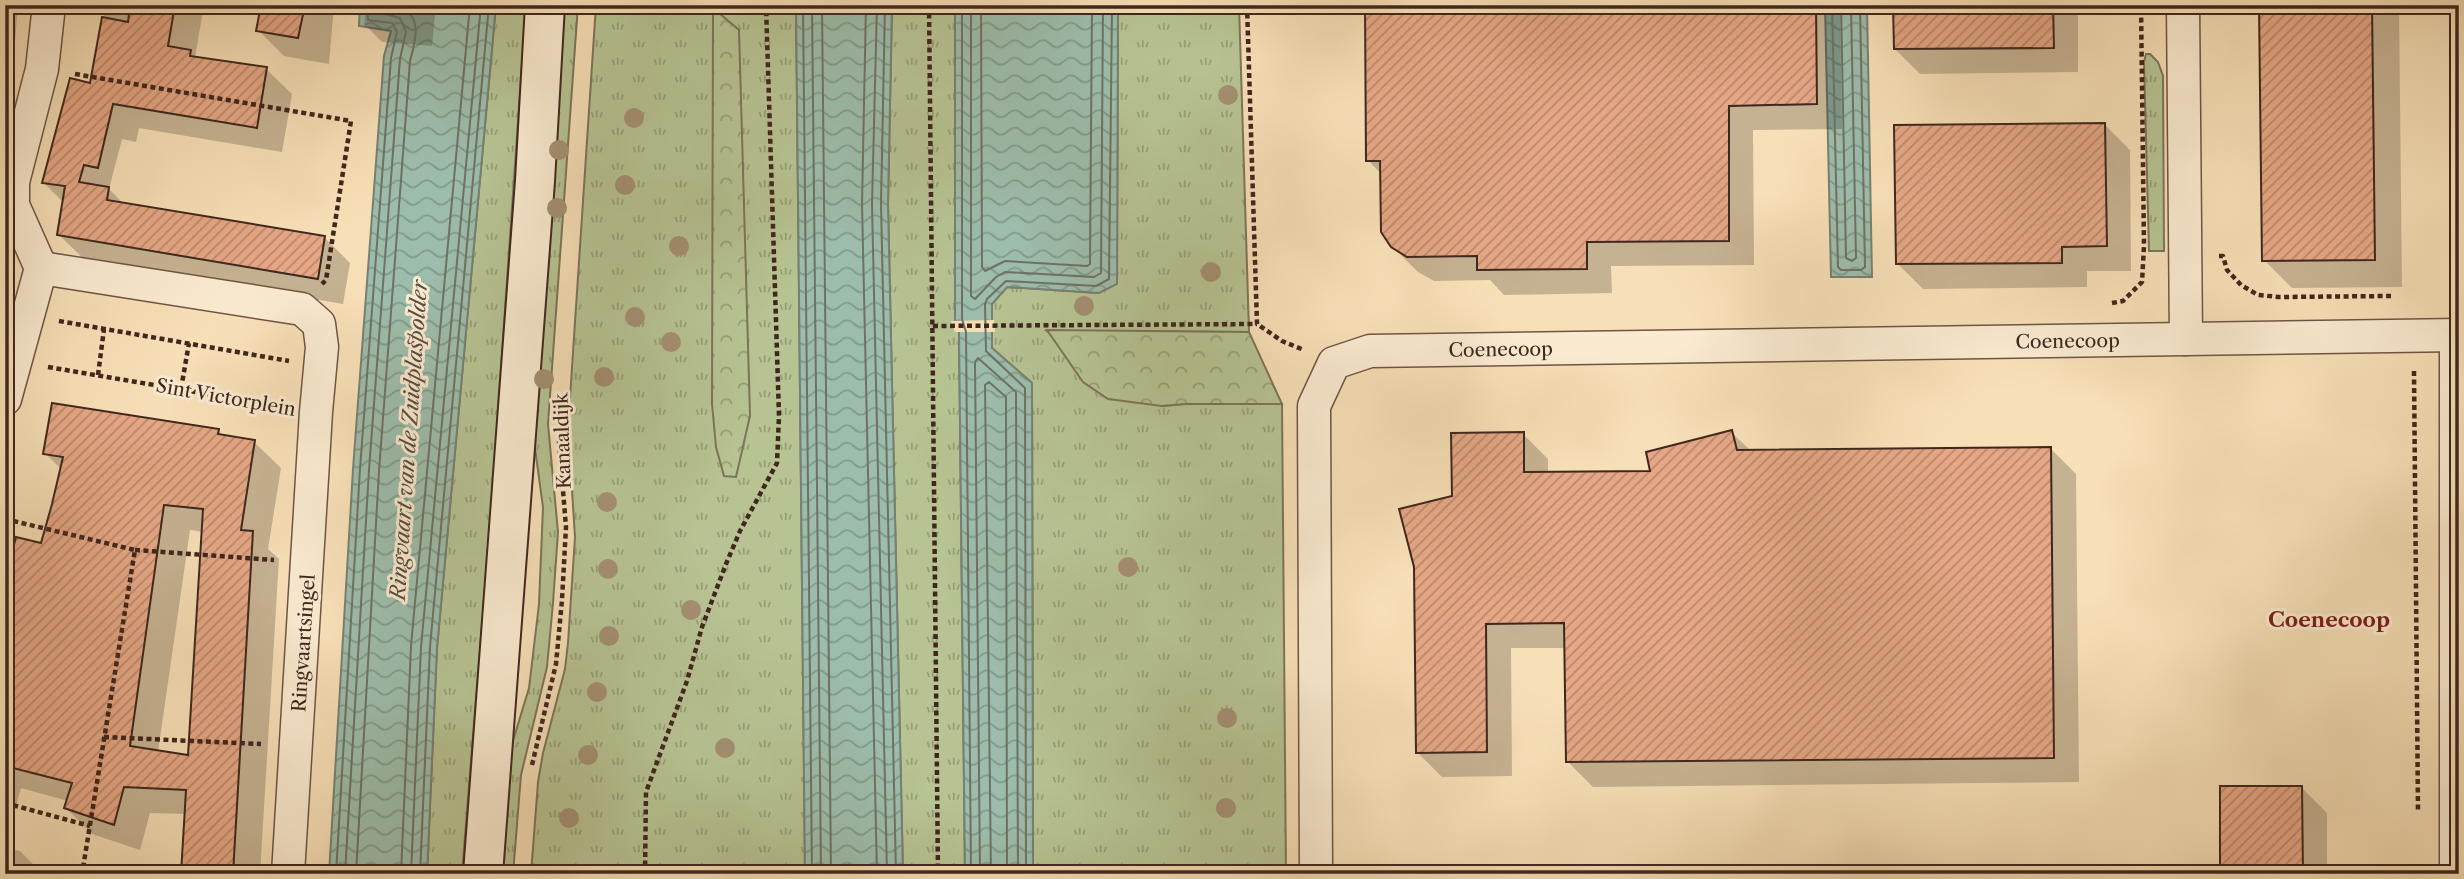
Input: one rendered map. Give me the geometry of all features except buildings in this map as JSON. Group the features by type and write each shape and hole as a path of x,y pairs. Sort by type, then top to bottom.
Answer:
{"main road":[{"path":"483,874 535,181 545,5"}],"street":[{"path":"5,399 41,268 13,205 13,182 42,69 49,5"},
{"path":"2183,5 2186,339"},
{"path":"41,268 302,309"},
{"name":"Sint Victorplein","path":"302,309 318,324 322,347 316,412"},
{"name":"Coenecoop","path":"1334,363 1370,351 2457,335 2456,874"},
{"path":"1316,874 1314,406 1334,363"},
{"name":"Ringvaartsingel","path":"288,874 316,412"}],"path":[{"path":"646,874 646,792 726,564 740,530 777,463 779,416 766,5"},
{"path":"929,5 938,874"},
{"path":"1247,5 1257,324"},
{"path":"2108,304 2123,301 2142,282 2144,246 2141,5"},
{"path":"42,69 352,121 326,280 302,309"},
{"path":"2215,257 2223,256 2227,271 2241,285 2258,295 2391,296"},
{"path":"28,316 291,361 321,362"},
{"path":"933,326 1257,324 1282,341 1334,363"},
{"path":"98,375 104,329"},
{"path":"2413,335 2418,818"},
{"path":"181,389 189,343"},
{"name":"Sint Victorplein","path":"15,362 316,412"},
{"name":"Kanaaldijk","path":"531,767 556,664 562,600 566,527 559,443 559,401"},
{"path":"5,519 135,550 309,562"},
{"path":"82,874 135,550"},
{"path":"104,737 297,746"},
{"path":"5,803 90,826"}],"green space":[{"path":"496,5 526,5 492,499 462,874 427,874 437,648"},
{"path":"563,5 578,5 548,424 558,532 553,603 547,667 521,775 513,874 500,874 509,754 529,688 539,604 543,507 533,434"},
{"path":"596,5 796,5 805,874 531,874 538,782 565,669 568,643 575,537 568,428"},
{"path":"892,5 955,5 955,321 959,332 965,874 903,874 888,204"},
{"path":"1118,5 1239,5 1249,332 1047,331 1162,406 1282,404 1286,874 1033,874 1032,383 992,348 992,304 1007,287 1098,293 1117,283"},
{"path":"713,8 739,30 750,416 736,477 724,476 716,447 712,404"},
{"path":"2146,54 2150,54 2158,62 2163,76 2164,251 2149,251 2144,62"},
{"path":"1047,330 1249,332 1282,404 1162,406 1108,399 1083,382"}],"water":[{"name":"Ringvaart van de Zuidplaspolder","path":"360,5 496,5 437,648 427,874 329,874 353,469 384,56 391,31 359,26"},
{"path":"796,5 892,5 888,204 903,874 805,874"},
{"path":"955,5 1118,5 1117,284 1099,293 1007,287 992,304 992,348 1032,383 1033,874 965,874 959,332 955,321"},
{"path":"1825,5 1867,5 1872,277 1831,277"}],"pier":[{"path":"994,320 995,332 955,332 951,321"}],"district":[{"name":"Coenecoop","path":"2329,620"}]}
